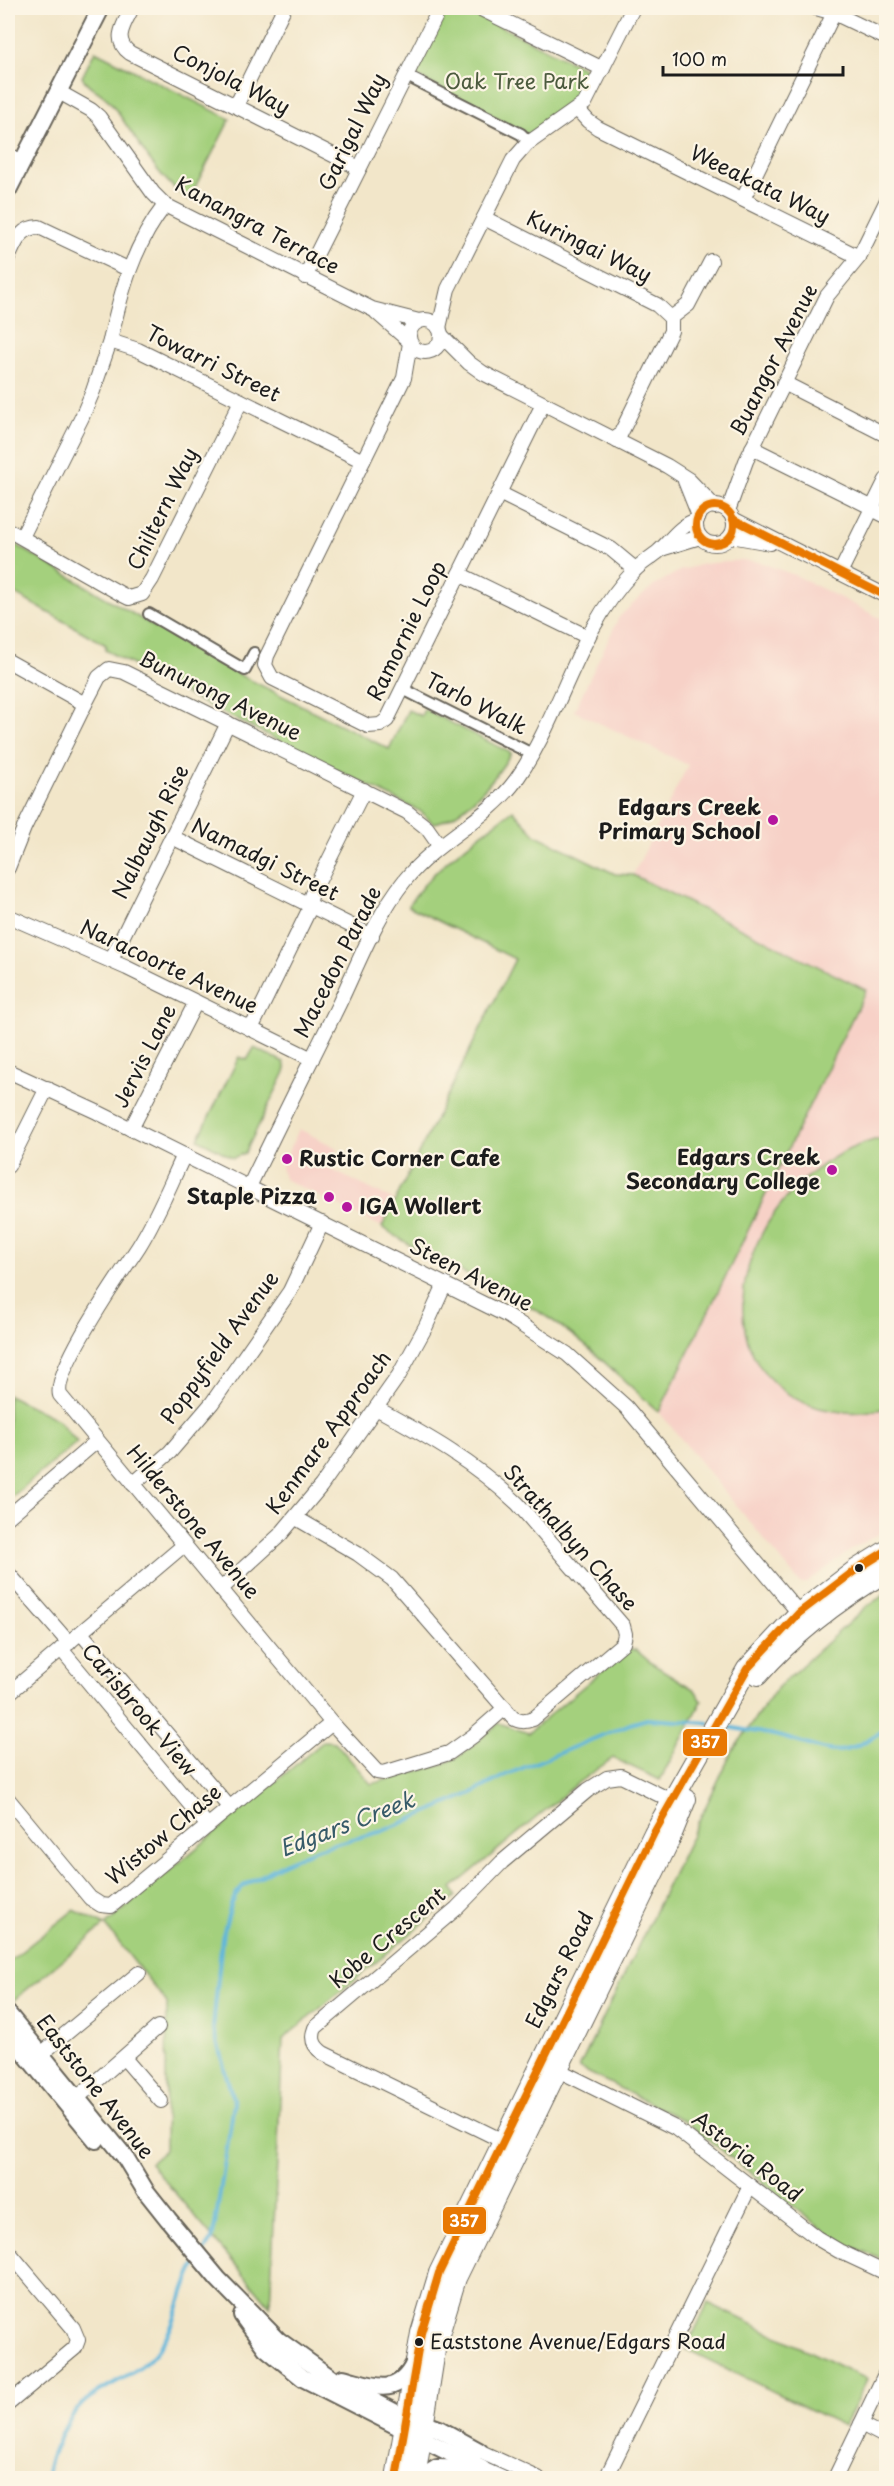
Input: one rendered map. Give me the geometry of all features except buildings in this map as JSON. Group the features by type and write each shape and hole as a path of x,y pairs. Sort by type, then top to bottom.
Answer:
{"main road":[{"name":"Edgars Road","path":"396,2478 456,2278 645,1851 672,1801 703,1754 737,1695 769,1662 804,1620 856,1569 886,1551"},
{"name":"Edgars Road","path":"804,1620 886,1572"},
{"name":"Edgars Road","path":"415,2478 413,2427 415,2362 427,2309 439,2273 503,2141 549,2066 703,1754"}],"street":[{"path":"8,190 101,8"},
{"name":"Conjola Way","path":"132,8 120,34 120,42 124,49 359,168"},
{"path":"236,106 284,8"},
{"name":"Garigal Way","path":"306,276 440,8"},
{"path":"479,8 603,69"},
{"path":"633,8 590,97 578,110 519,150 448,289 410,329 410,342 416,350 469,363 543,404 678,473 725,512 789,548 886,596"},
{"path":"816,8 834,13 886,38"},
{"path":"743,199 834,13"},
{"path":"405,75 521,134 529,142"},
{"name":"Kanangra Terrace","path":"59,92 99,117 153,193 165,205 372,309 420,321"},
{"name":"Weeakata Way","path":"578,110 598,128 859,257"},
{"path":"8,155 23,162"},
{"name":"Buangor Avenue","path":"725,512 752,448 827,296 859,257 886,202"},
{"name":"Towarri Street","path":"165,205 148,228 128,269 110,341 138,350 363,461"},
{"name":"Kuringai Way","path":"484,218 657,304 671,318"},
{"path":"8,258 24,231 31,227 39,227 128,269"},
{"path":"617,441 671,332 671,318 688,305 711,261"},
{"path":"429,352 437,347 448,289"},
{"name":"Kanangra Terrace","path":"372,309 410,342"},
{"path":"420,321 431,321 469,363"},
{"path":"22,537 86,408 110,341"},
{"name":"Ramornie Loop","path":"410,342 404,378 264,665 267,674 280,683 368,726 380,725 387,720 543,404"},
{"name":"Ramornie Loop","path":"404,378 429,352"},
{"path":"783,383 886,435"},
{"name":"Chiltern Way","path":"8,530 129,598 142,594 152,579 241,401"},
{"path":"752,448 886,516"},
{"path":"678,473 690,491 698,518 697,529 700,537 712,544 719,544 731,536 752,538 789,548"},
{"path":"840,573 886,480"},
{"path":"499,493 611,549 635,569"},
{"path":"698,518 706,509 725,512 734,525 731,536"},
{"name":"Macedon Parade","path":"249,1187 372,936 404,881 439,845 503,795 532,754 588,637 610,599 635,569 660,550 688,523 698,518"},
{"name":"Macedon Parade","path":"660,550 700,537"},
{"path":"459,574 588,637"},
{"path":"149,614 245,670 254,653"},
{"path":"8,661 85,704"},
{"name":"Bunurong Avenue","path":"8,868 24,828 85,704 102,673 109,669 117,669 364,790 420,821 439,845"},
{"name":"Tarlo Walk","path":"403,688 532,754"},
{"name":"Nalbaugh Rise","path":"111,960 228,723"},
{"path":"251,1029 308,912 311,896 364,790"},
{"name":"Namadgi Street","path":"172,837 372,936"},
{"name":"Naracoorte Avenue","path":"8,916 111,960 312,1059"},
{"name":"Jervis Lane","path":"131,1129 196,1002"},
{"name":"Steen Avenue","path":"8,1071 322,1223 536,1332 599,1381 650,1435 804,1620"},
{"path":"8,1166 47,1088"},
{"name":"Hilderstone Avenue","path":"184,1155 139,1245 88,1325 60,1380 60,1395 332,1723 377,1772 384,1773 449,1753 505,1708"},
{"name":"Poppyfield Avenue","path":"133,1484 170,1452 212,1403 290,1291 322,1223"},
{"name":"Kenmare Approach","path":"221,1589 242,1572 296,1518 412,1354 445,1284"},
{"name":"Strathalbyn Chase","path":"296,1518 358,1554 392,1579 518,1720 533,1719 620,1646 626,1638 625,1630 547,1537 500,1487 452,1450 376,1408"},
{"path":"8,1517 98,1441"},
{"path":"8,1694 184,1545"},
{"name":"Carisbrook View","path":"8,1573 208,1826"},
{"name":"Carisbrook View","path":"81,1633 230,1808"},
{"name":"Wistow Chase","path":"8,1799 90,1898 108,1906 115,1904 332,1723"},
{"name":"Kobe Crescent","path":"503,2141 323,2053 315,2045 313,2034 315,2028 457,1908 502,1862 588,1790 607,1778 621,1776 672,1801"},
{"path":"36,2058 139,1973"},
{"name":"Eaststone Avenue","path":"8,2014 36,2058 119,2167 145,2190"},
{"path":"77,2098 158,2027"},
{"name":"Eaststone Avenue","path":"8,2033 77,2098 125,2157 145,2190 178,2231 218,2279 278,2340 309,2365 482,2469"},
{"path":"124,2058 160,2101"},
{"name":"Astoria Road","path":"549,2066 675,2128 817,2238 886,2273"},
{"path":"606,2478 750,2186"},
{"path":"8,2251 74,2328 78,2340 75,2348 8,2404"},
{"name":"Eaststone Avenue","path":"218,2279 258,2338 291,2370 321,2389 479,2451"},
{"path":"309,2365 341,2378 367,2384 391,2386 398,2385 405,2380 415,2362"},
{"path":"835,2478 886,2372"},
{"path":"861,2424 886,2437"},
{"path":"479,2451 538,2478"},
{"path":"421,2478 437,2468 482,2469 502,2478"}],"shaded area":[{"path":"741,560 759,562 797,576 886,621 886,1530 852,1549 807,1583 800,1583 659,1412 866,990 633,875 688,765 574,711 619,617 636,601 652,587 679,571 703,564"},
{"path":"299,1129 337,1148 328,1168 395,1201 382,1227 284,1179 281,1167"}],"green space":[{"name":"Oak Tree Park","path":"463,8 584,68 590,79 581,95 528,135 413,74 444,10"},
{"path":"95,51 230,119 189,199 165,179 110,102 82,77"},
{"path":"8,540 216,663 389,749 408,710 421,716 424,709 511,753 488,785 467,806 444,820 433,823 420,811 199,701 105,650 106,645 8,590"},
{"path":"513,810 536,835 615,874 633,875 866,990 659,1412 589,1349 544,1315 421,1251 382,1227 515,959 408,906 418,891 443,865"},
{"path":"254,1048 284,1062 286,1070 245,1153 233,1158 198,1139 239,1057 247,1060"},
{"path":"874,1140 886,1140 886,1408 859,1412 832,1411 808,1404 786,1392 767,1376 753,1355 745,1330 743,1301 747,1274 755,1248 768,1223 784,1200 803,1180 825,1163 849,1149"},
{"path":"8,1395 57,1419 77,1442 8,1500"},
{"path":"886,1594 886,2261 838,2241 683,2120 579,2068 732,1752 776,1689 868,1605"},
{"path":"628,1649 636,1650 651,1663 695,1690 702,1701 660,1780 613,1758 579,1782 452,1888 456,1896 283,2039 270,2306 150,2163 165,2150 167,2003 105,1925 324,1741 335,1742 371,1784 444,1764 461,1755 499,1723 528,1733"},
{"path":"74,1910 105,1925 8,2005 8,1962"},
{"path":"708,2303 867,2379 844,2426 686,2349"}],"waterway":[{"name":"Edgars Creek","path":"203,2253 212,2239 215,2225 234,2103 213,2028 222,1938 231,1905 243,1886 288,1861 319,1848 383,1831 470,1794 508,1774 630,1724 647,1719 709,1723"},
{"name":"Edgars Creek","path":"722,1726 775,1735 835,1751 856,1746 886,1728"},
{"name":"Edgars Creek","path":"46,2478 51,2458 61,2435 81,2405 138,2369 156,2353 174,2322 188,2281 198,2262"}],"transit line":[{"name":"357","path":"715,506 728,512 734,525 728,538 715,544 702,538 696,525 702,512 715,506"},
{"name":"357","path":"733,519 886,596"},
{"name":"357","path":"396,2478 421,2333 439,2273 654,1833 747,1669 799,1613 857,1569 886,1551"}],"place":[{"name":"Edgars Creek Primary School","path":"773,820"},
{"name":"Rustic Corner Cafe","path":"287,1159"},
{"name":"Edgars Creek Secondary College","path":"832,1170"},
{"name":"Staple Pizza","path":"329,1197"},
{"name":"IGA Wollert","path":"347,1207"},
{"name":"Eaststone Avenue/Edgars Road","path":"419,2342"}]}
